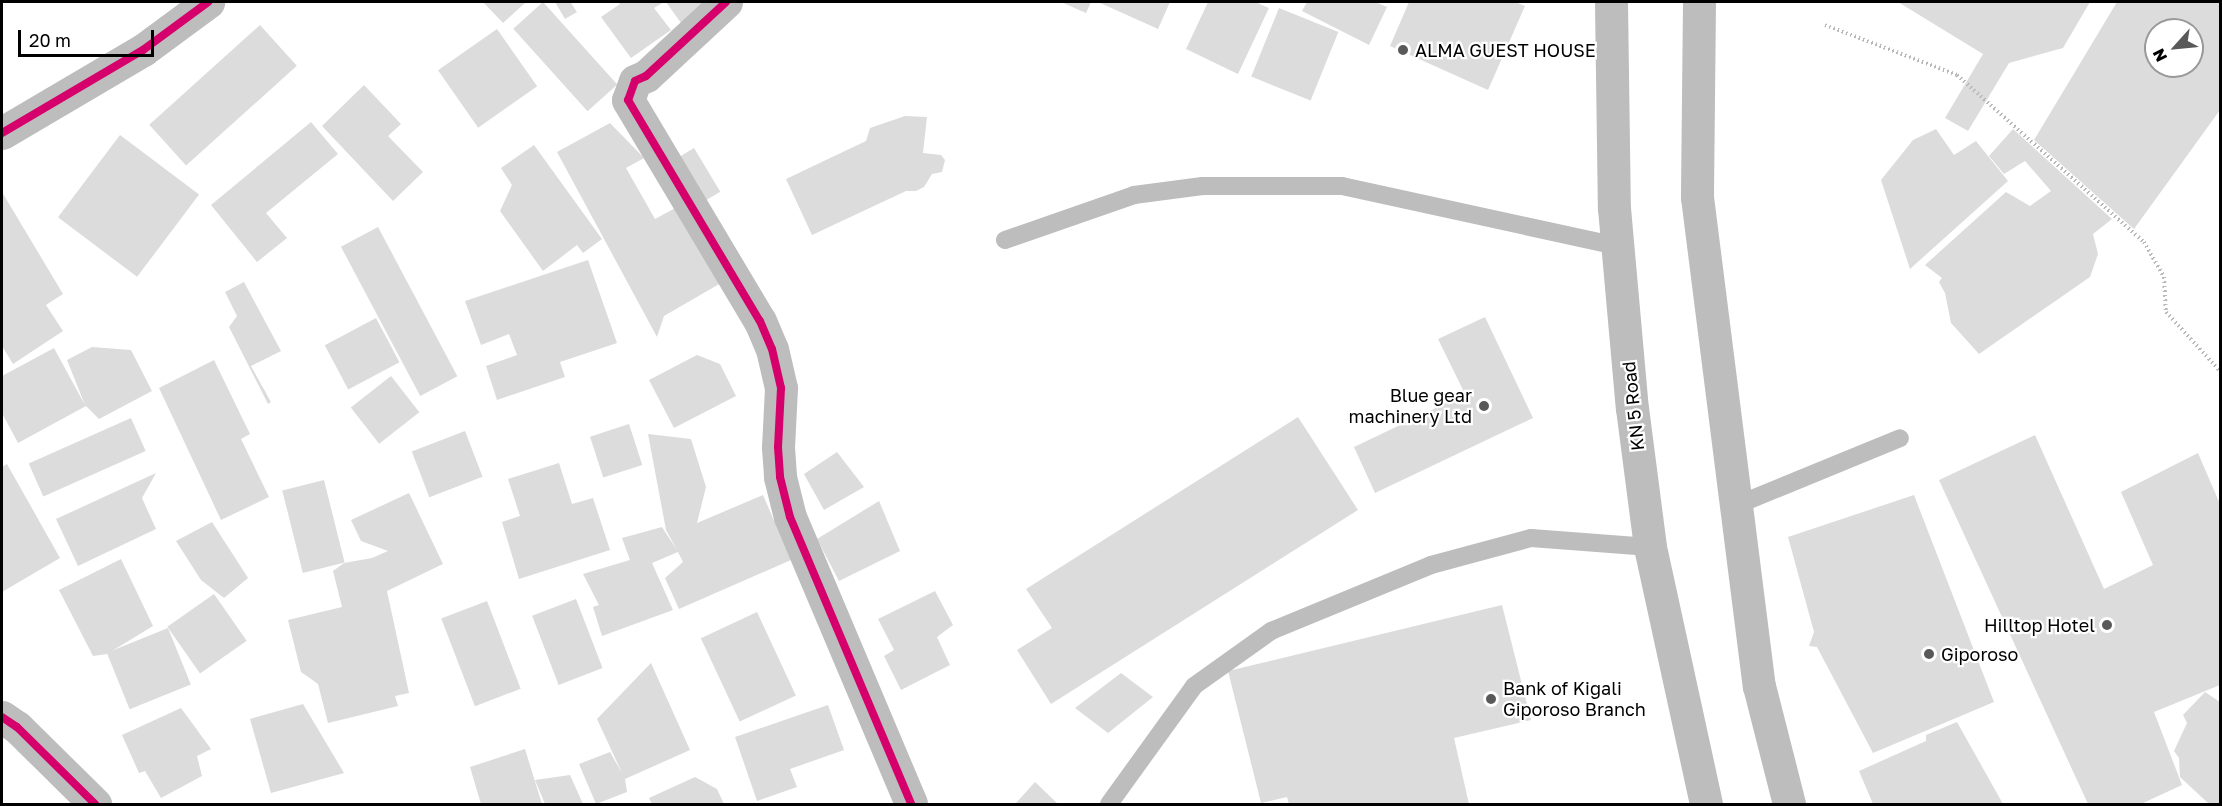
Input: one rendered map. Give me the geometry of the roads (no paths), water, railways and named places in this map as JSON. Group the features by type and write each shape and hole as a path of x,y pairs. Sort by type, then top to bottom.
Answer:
{"main road":[{"path":"2,133 143,50 208,2"},
{"path":"726,2 646,76 635,81 628,100 760,321 772,349 781,388 778,447 780,477 790,517 911,804"},
{"name":"KN 5 Road","path":"1611,2 1614,208 1632,408 1650,547 1706,804"},
{"path":"1699,2 1697,196 1760,686 1789,804"},
{"path":"2,717 17,727 95,804"}],"lane":[{"path":"1005,240 1134,195 1203,186 1342,186 1617,246"},
{"path":"1737,505 1900,438"},
{"path":"1109,804 1194,686 1271,631 1431,564 1531,538 1650,547"}],"place":[{"name":"ALMA GUEST HOUSE","path":"1403,50"},
{"name":"Blue gear machinery Ltd","path":"1484,406"},
{"name":"Hilltop Hotel","path":"2107,625"},
{"name":"Giporoso","path":"1929,654"},
{"name":"Bank of Kigali Giporoso Branch","path":"1491,699"}]}
